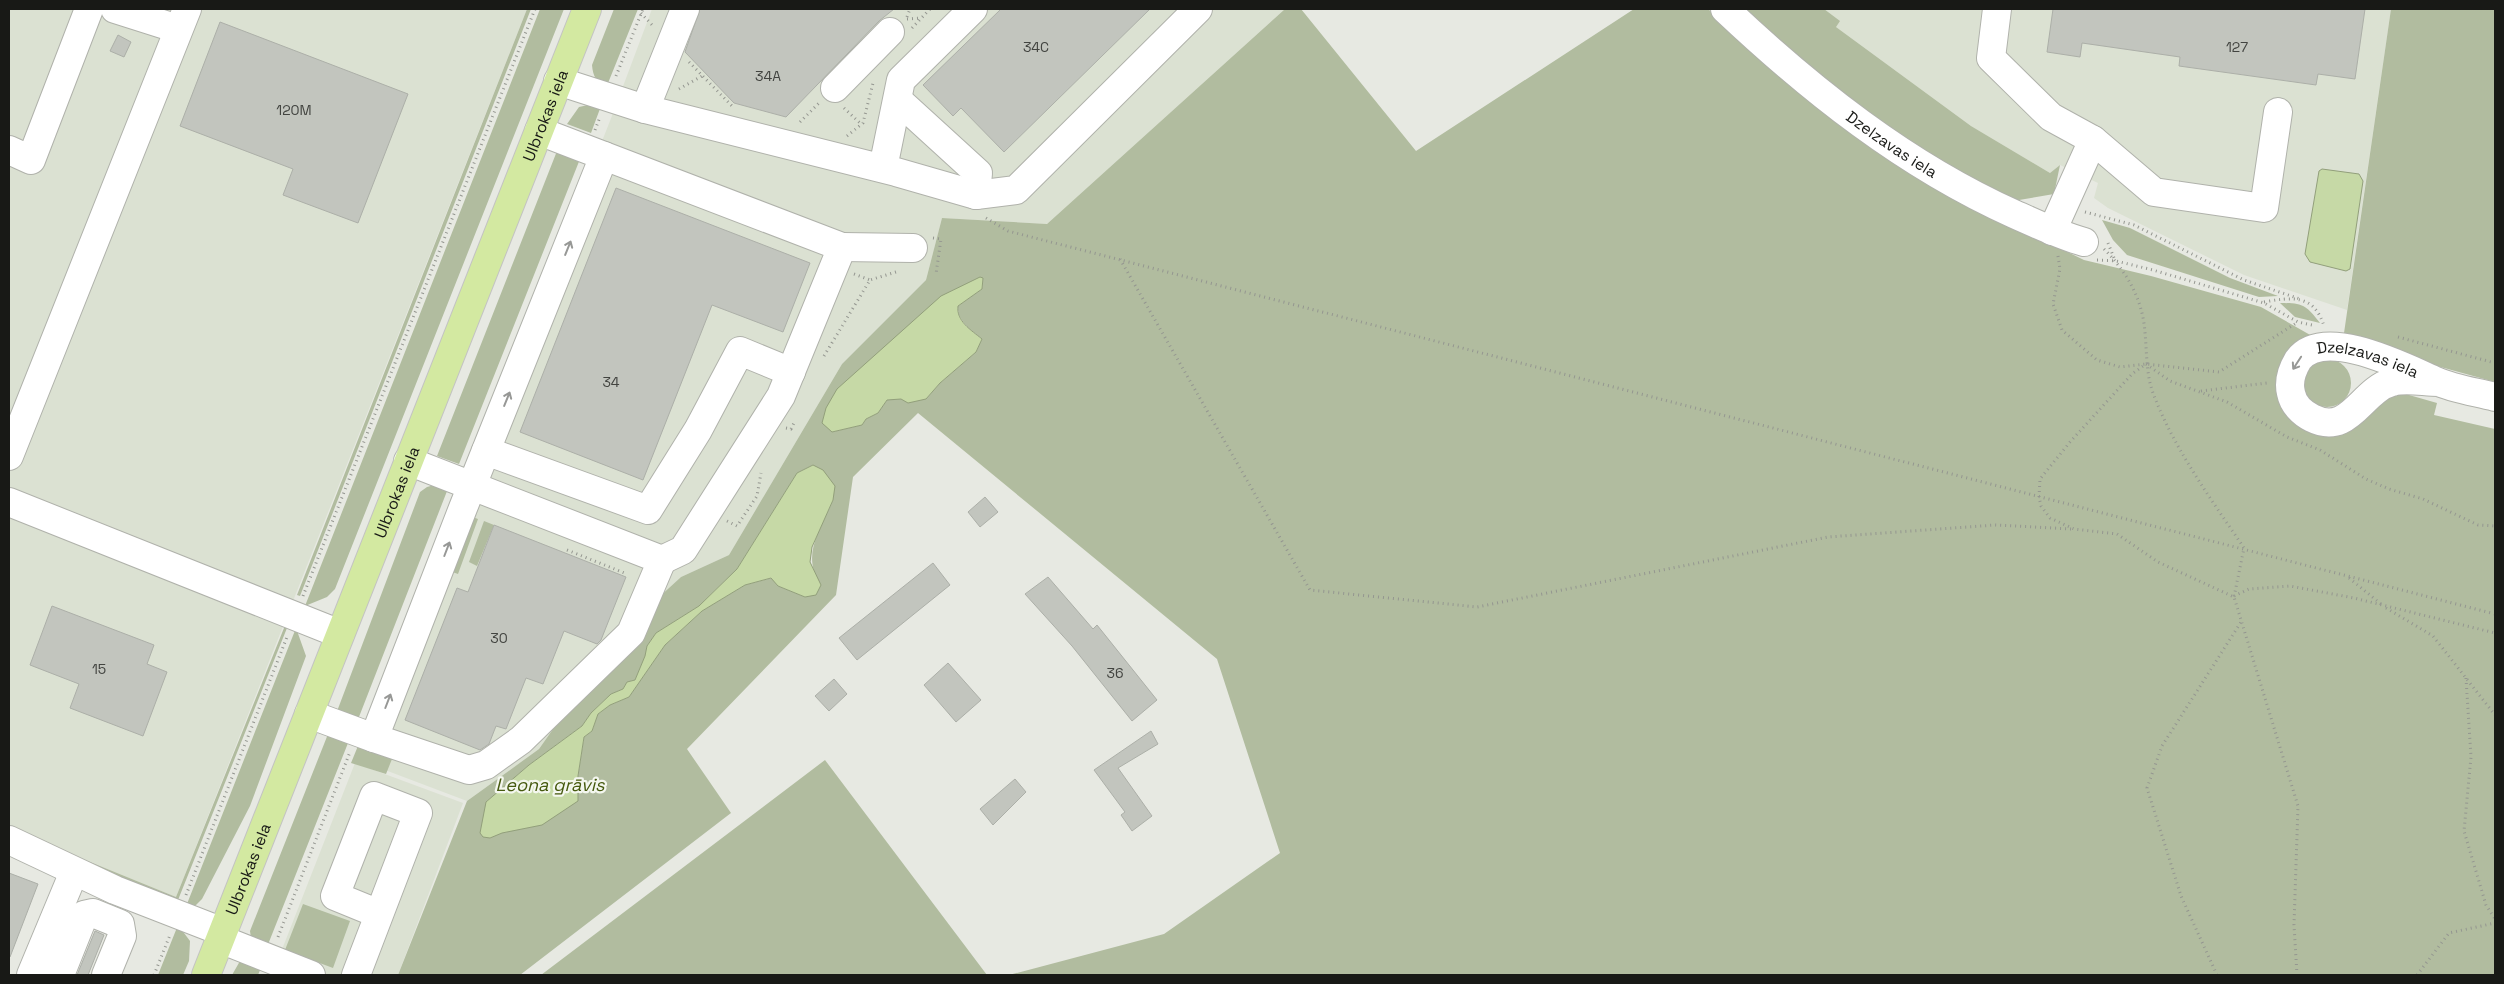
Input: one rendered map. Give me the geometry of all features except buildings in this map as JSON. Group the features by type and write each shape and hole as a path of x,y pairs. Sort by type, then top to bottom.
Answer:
{"main road":[{"name":"Ulbrokas iela","path":"206,975 587,9"}],"street":[{"path":"9,150 32,160 89,9"},
{"path":"9,456 182,19 115,9"},
{"path":"645,109 685,9"},
{"path":"558,81 645,109 841,145 883,168 976,195 1016,190 1198,9"},
{"name":"Dzelzavas iela","path":"1725,9 1800,76 1875,134 1981,199 2057,221 2084,242"},
{"path":"1997,9 1991,58 2051,116 2093,140 2154,192 2264,208 2278,112"},
{"path":"883,168 899,90 957,14"},
{"path":"835,88 890,32"},
{"path":"869,54 899,90 978,173 976,195"},
{"path":"539,131 842,247 922,243"},
{"path":"2057,221 2093,140"},
{"path":"374,738 604,156"},
{"path":"309,714 469,770 486,765 521,740 631,633 662,560 683,550 781,396 842,247"},
{"name":"Dzelzavas iela","path":"2438,382 2393,381 2378,388 2355,412 2343,420 2330,422 2317,421 2305,415 2294,399 2290,380 2293,367 2301,357 2312,349 2325,346 2340,346 2406,366 2438,382 2495,397"},
{"path":"635,550 648,510 698,430 740,351 791,372"},
{"path":"486,451 648,510"},
{"path":"408,461 662,560"},
{"path":"9,502 340,634"},
{"path":"9,840 114,890 178,915 312,975"},
{"path":"31,975 74,872"},
{"path":"103,917 114,890"},
{"path":"60,975 84,916 93,913 120,924 122,936 106,975"},
{"path":"356,975 379,914"}],"path":[{"path":"154,975 535,9"},
{"path":"641,13 733,107 723,107"},
{"path":"672,93 702,76"},
{"path":"791,120 809,124"},
{"path":"976,195 977,213 1008,231 1120,258 2495,614"},
{"path":"2297,975 2294,925 2298,806 2234,597 2244,548 2175,441 2153,392 2146,364 2143,311 2127,276 2116,260 2264,302 2298,322 2325,328 2320,314 2312,305 2244,280 2134,225 2080,211 2057,221 2060,269 2053,304 2062,330 2097,360 2120,367 2146,364 2219,372 2298,322"},
{"path":"922,243 941,238 936,274"},
{"path":"1120,258 1310,590 1477,607 1828,537 1995,525 2074,529 2117,534 2158,562 2234,597"},
{"path":"2264,302 2300,299"},
{"path":"2396,337 2495,363"},
{"path":"2146,364 2170,381 2227,402 2288,438 2320,450 2366,479 2389,489 2423,499 2478,524 2495,526"},
{"path":"2074,529 2050,518 2041,506 2039,497 2040,479 2070,442 2132,374 2146,364"},
{"path":"2201,392 2290,380"},
{"path":"2347,576 2382,605 2433,636 2495,715"},
{"path":"2234,597 2249,589 2290,586 2382,605 2495,633"},
{"path":"2217,975 2181,896 2147,788 2162,746 2242,622"},
{"path":"2417,975 2449,933 2495,921 2486,904 2464,831 2471,758 2466,678"}],"shaded area":[{"path":"9,9 527,9 176,897 9,829"},
{"path":"527,9 531,9 300,596 297,595"},
{"path":"540,9 564,9 335,589 327,597 305,606"},
{"path":"614,9 638,9 606,88 596,78 592,65"},
{"path":"652,9 1285,9 1047,224 942,218 926,280 842,364 729,555 681,577 622,631 539,749 467,801 356,759 610,121"},
{"path":"1285,9 1301,9 1416,151 1634,9 1708,9 1802,93 2010,224 2084,260 2151,276 2261,307 2312,336 2293,415 2372,403 2396,394 2409,395 2437,403 2434,415 2495,429 2495,975 1009,975 1164,934 1280,853 1217,659 918,413 853,477 836,595 687,749 731,813 520,975 398,975 467,801 539,749 622,631 681,577 729,555 842,364 926,280 942,218 1047,224","holes":["983,278 982,289 958,306 962,321 982,339 976,352 940,383 926,399 894,398 887,400 878,413 866,419 862,425 832,432","813,465 833,500 818,532 812,553 815,574 821,585 812,594 805,597 778,586 772,578 745,585 702,611 665,645 629,697 610,705 598,714 592,731 584,737 578,776 579,790 490,838 486,802 529,765 582,726 591,713 611,694 623,689 627,682 635,680 646,656 647,646 656,633 699,606 737,569 797,473"]},
{"path":"1746,9 1824,9 1840,21 1836,27 1971,126 2050,173 2060,165 2054,194 2013,201 1992,192 1912,144 1817,75"},
{"path":"1824,9 2391,9 2347,310 2244,275 2108,208 2094,198 2098,183 2060,165 2050,173 1971,126 1836,27"},
{"path":"2391,9 2495,9 2495,382 2343,340"},
{"path":"588,105 601,106 591,133 567,124 579,107"},
{"path":"557,151 580,159 459,464 437,456"},
{"path":"2102,220 2130,228 2230,278 2278,296 2259,297 2127,255 2113,240"},
{"path":"2280,303 2303,306 2320,323 2295,317"},
{"path":"2327,359 2336,361 2344,366 2349,374 2351,383 2349,392 2344,400 2336,405 2327,407 2318,405 2310,400 2305,392 2303,383 2305,374 2310,366 2318,361"},
{"path":"438,484 449,486 357,722 336,714 420,492 427,487"},
{"path":"467,515 478,519 458,574 444,569"},
{"path":"484,521 494,525 477,566 469,562"},
{"path":"284,628 287,628 176,905 41,842 176,897"},
{"path":"296,628 306,656 250,806 202,899 194,907 185,909"},
{"path":"330,729 350,738 267,947 251,938 250,931"},
{"path":"360,741 394,754 386,774 351,763"},
{"path":"825,760 987,975 541,975"},
{"path":"355,763 463,803 398,975 272,975"},
{"path":"303,904 350,921 333,968 285,950"},
{"path":"178,925 190,941 189,961 183,975 158,975"},
{"path":"240,961 262,965 258,975 232,975"}],"water":[{"path":"2322,169 2359,174 2363,181 2350,269 2346,271 2310,262 2305,254 2319,171"},
{"path":"980,277 983,278 982,289 958,306 958,311 965,325 982,339 976,352 940,383 926,399 908,403 901,399 887,400 878,413 866,419 862,425 832,432 822,423 826,408 837,389 941,296"},
{"name":"Leona grāvis","path":"813,465 823,470 835,486 833,500 812,547 810,562 821,585 816,595 805,597 778,586 771,578 745,585 702,611 665,645 629,697 610,705 598,714 592,731 584,737 578,776 578,801 542,825 502,833 490,838 483,837 480,833 486,802 529,765 582,726 591,713 611,694 623,689 627,682 635,680 647,646 656,633 699,606 737,569 797,473"}]}
